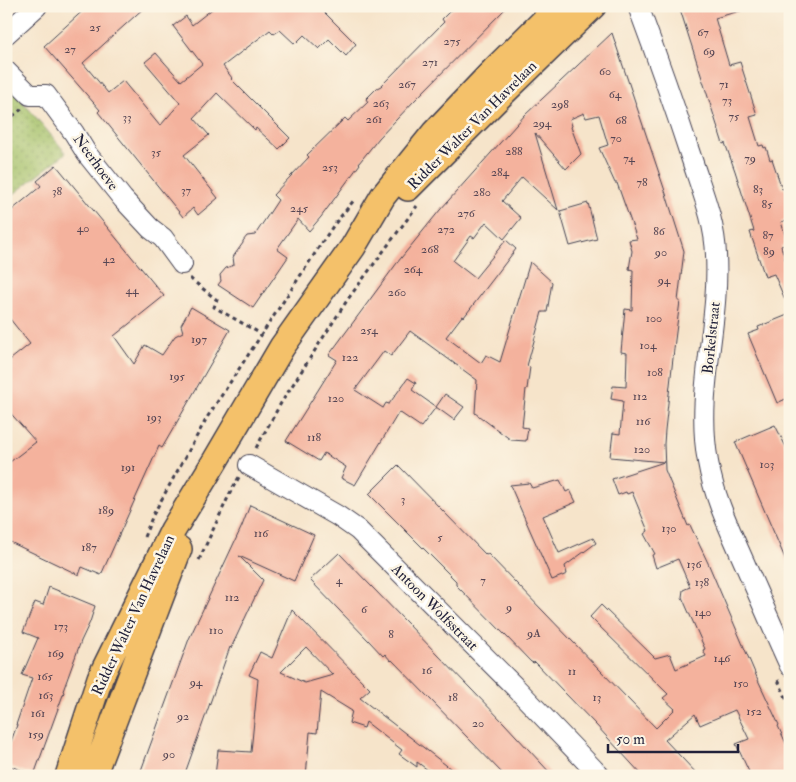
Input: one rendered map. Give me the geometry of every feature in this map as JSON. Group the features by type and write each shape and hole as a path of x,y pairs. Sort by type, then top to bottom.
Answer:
{"main road":[{"name":"Ridder Walter Van Havrelaan","path":"68,776 100,678 172,530 282,347 353,247 383,196 434,133 559,6"},
{"name":"Ridder Walter Van Havrelaan","path":"353,247 425,170 593,6"},
{"name":"Ridder Walter Van Havrelaan","path":"93,776 182,542 215,461"}],"street":[{"path":"6,34 37,6"},
{"name":"Borkelstraat","path":"638,6 676,109 709,210 716,253 716,295 704,402 704,440 710,471 718,502 790,666"},
{"name":"Neerhoeve","path":"6,71 30,95 46,94 87,154 123,199 150,228 163,238 182,264"},
{"name":"Antoon Wolfsstraat","path":"249,462 358,530 509,681 600,776"}],"path":[{"path":"199,560 232,491 281,403 348,299 420,203"},
{"path":"182,264 192,280 217,300 214,307 282,347"}],"green space":[{"path":"6,82 66,153 6,200"}],"building":[{"path":"88,6 146,6 83,63 108,93 123,81 160,126 180,103 145,62 156,53 181,81 202,64 173,26 186,16 192,25 216,6 318,6 356,44 346,56 329,39 319,49 304,35 295,44 280,30 274,34 270,30 223,66 231,79 290,138 279,149 256,128 255,130 217,93 194,118 209,135 184,155 218,198 198,215 193,208 183,217 98,112 100,110 44,46"},
{"path":"455,6 508,6 379,138 309,231 298,219 277,249 288,257 253,308 218,285 221,281 220,275 226,268 234,265 233,257 243,241 247,236 255,235 278,200 273,195 309,157 307,155 345,118 348,121 368,102 366,99 444,22 442,19"},
{"path":"679,6 743,6 743,10 715,18 729,65 740,62 757,115 750,117 759,146 763,145 764,148 766,147 782,189 785,188 790,202 790,219 781,222 788,244 781,246 790,275 790,311 774,274 765,277 750,232 754,231 735,171 725,143 723,144"},
{"path":"612,33 684,251 665,430 665,470 688,526 690,525 708,563 779,725 790,752 790,776 751,776 736,744 749,739 735,710 700,725 695,714 665,740 699,776 643,776 535,662 531,662 456,585 456,581 369,494 398,465 486,555 488,554 656,728 675,709 663,698 668,694 590,617 601,605 655,658 670,654 676,669 706,656 703,650 705,649 682,597 683,590 690,587 678,559 656,568 652,555 655,554 644,534 648,531 632,492 618,495 612,479 664,462 610,457 613,433 620,434 623,401 611,399 613,386 626,387 627,353 621,352 625,309 632,310 633,270 629,269 632,251 629,240 637,239 617,183 615,183 599,148 608,145 599,115 586,118 584,113 570,119 581,154 566,169 535,133 558,210 522,177 502,201 521,218 504,239 486,222 474,238 471,236 453,261 475,278 506,240 516,249 464,317 462,316 446,337 481,363 486,355 500,362 530,262 552,282 547,312 542,312 527,366 530,367 522,427 528,428 526,441 511,440 475,413 477,380 410,331 391,356 384,351 355,390 383,408 386,403 389,404 408,378 416,383 412,390 436,407 421,427 399,412 355,485 341,478 346,467 324,453 319,461 286,441 337,360 329,355 397,263 440,210 525,115"},
{"path":"56,165 164,296 114,336 134,364 145,345 162,355 175,336 183,332 181,325 191,307 230,330 162,448 159,446 101,575 82,567 79,575 6,540 6,465 36,442 6,408 6,363 30,344 6,314 6,215 41,186 37,181"},
{"path":"588,203 597,239 570,246 560,211"},
{"path":"790,314 790,397 777,403 748,334 759,330 758,327"},
{"path":"445,394 464,407 454,420 436,407"},
{"path":"775,425 790,455 790,570 735,442"},
{"path":"560,480 566,492 570,490 576,502 543,516 559,553 593,538 596,543 565,566 567,574 552,580 510,485 529,483 532,488"},
{"path":"250,505 314,535 294,581 239,556 263,580 230,647 184,776 139,776 189,639"},
{"path":"339,553 553,776 505,776 392,660 385,654 383,656 310,580"},
{"path":"49,587 95,606 34,775 10,766 6,763 6,755 32,678 22,675 38,638 23,632 35,602 43,605"},
{"path":"292,610 370,689 360,698 460,776 436,776 417,762 417,767 399,754 402,750 366,722 364,728 349,723 352,711 321,692 317,733 310,732 306,776 215,776 218,750 251,752 258,679 249,675 260,652 272,658","holes":["306,647 333,675 305,683 281,672"]}]}
